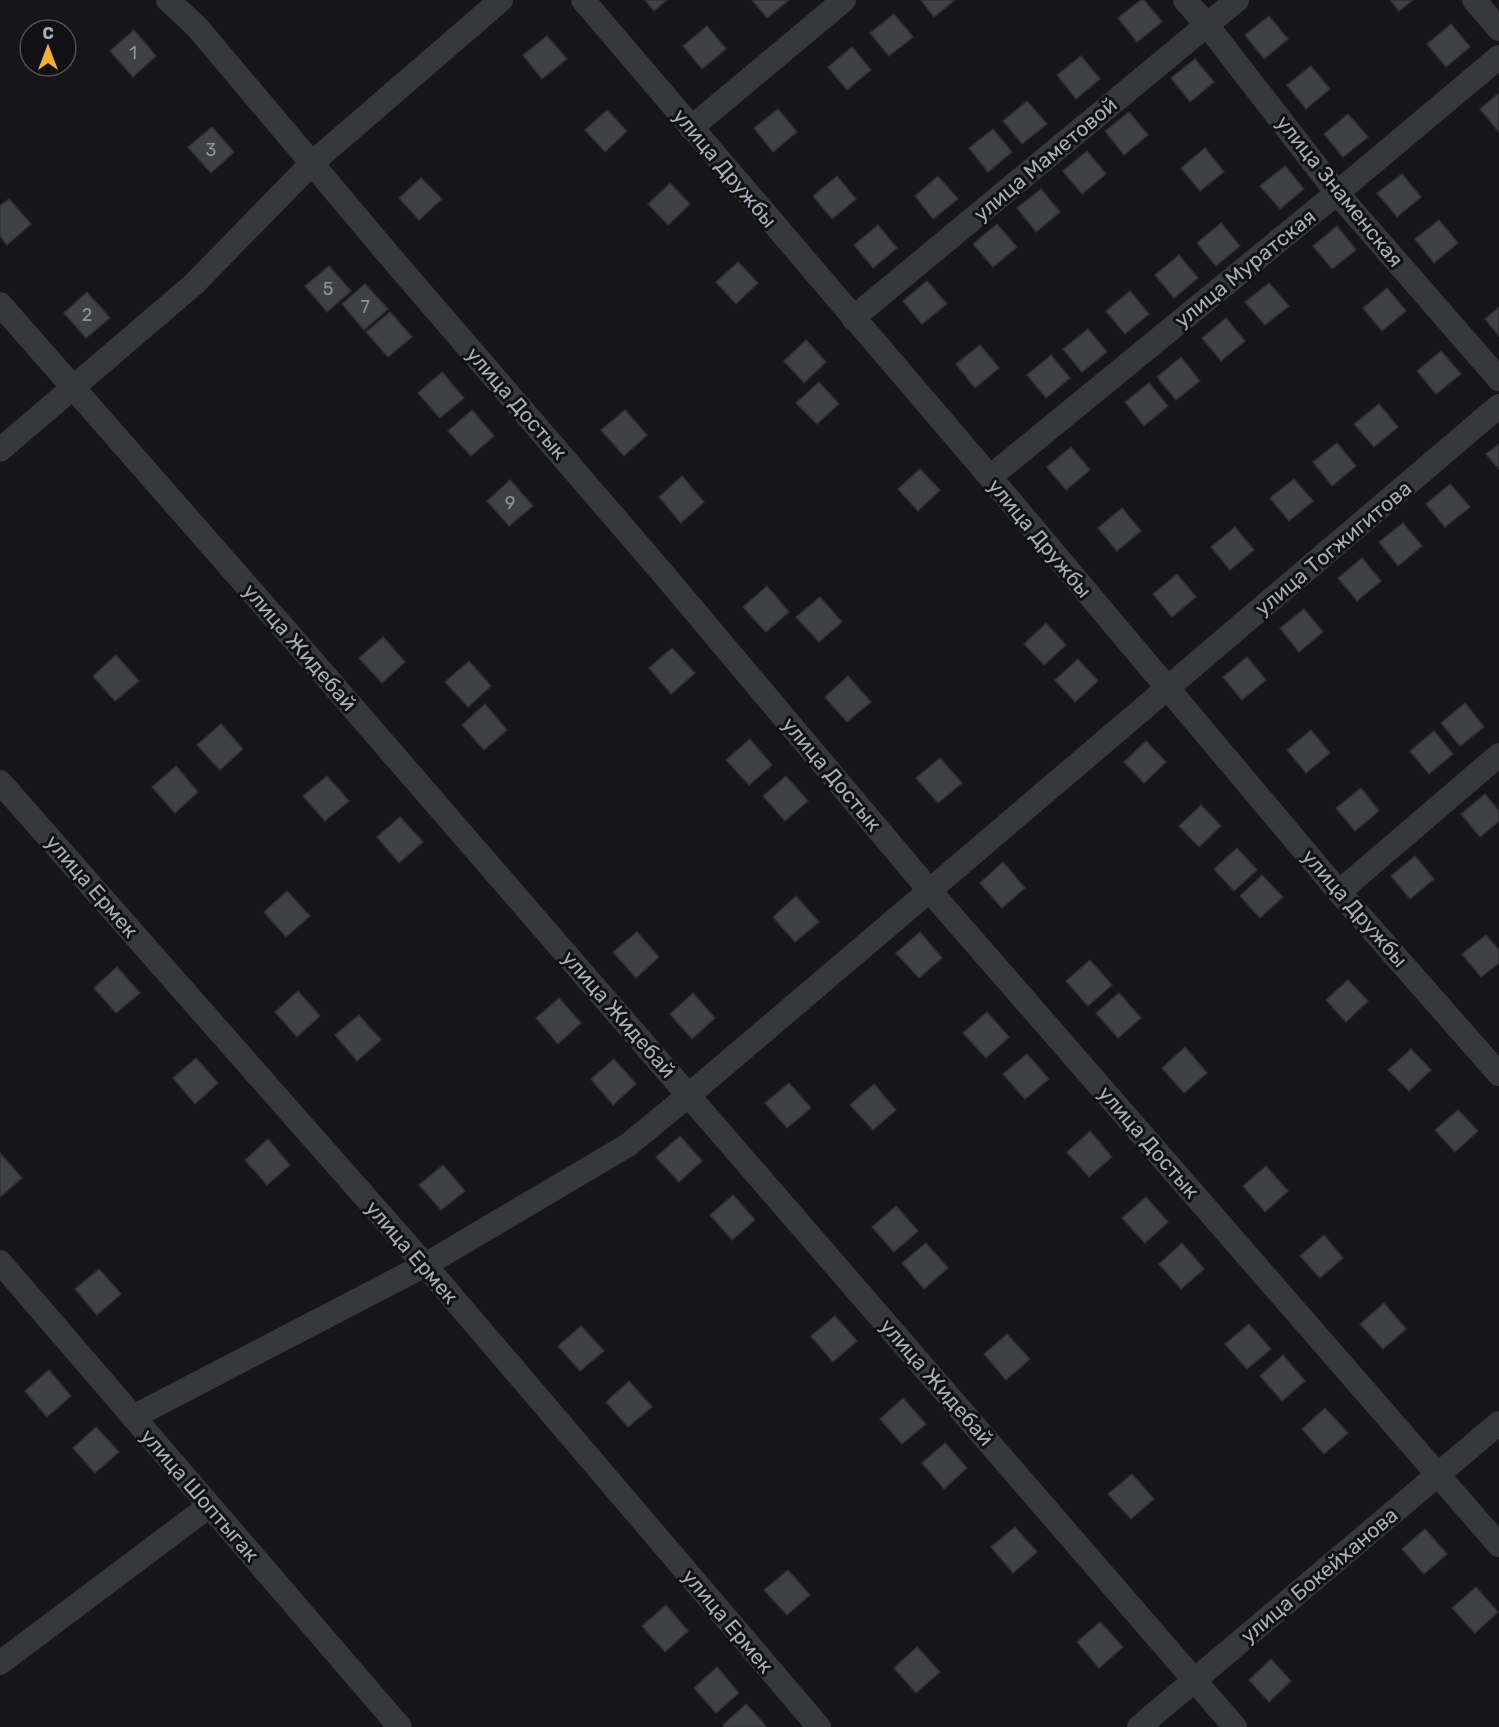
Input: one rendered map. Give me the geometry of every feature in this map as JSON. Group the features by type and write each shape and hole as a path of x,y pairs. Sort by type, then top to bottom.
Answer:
{"street":[{"name":"улица Достык","path":"168,0 197,27 311,164 666,577 930,891 1499,1545"},
{"path":"0,450 194,284 311,164 501,0"},
{"name":"улица Дружбы","path":"583,0 990,477 1339,892 1499,1074"},
{"path":"691,128 843,0"},
{"name":"улица Знаменская","path":"1185,0 1207,25 1337,193 1499,379"},
{"name":"улица Маметовой","path":"853,318 1237,0"},
{"path":"1474,0 1499,29"},
{"name":"улица Муратская","path":"990,477 1499,57"},
{"name":"улица Жидебай","path":"0,304 689,1095 1235,1727"},
{"name":"улица Тогжигитова","path":"133,1417 425,1265 628,1144 930,891 1499,406"},
{"path":"1339,892 1499,755"},
{"name":"улица Ермек","path":"0,782 425,1265 819,1727"},
{"name":"улица Шоптыгак","path":"0,1262 400,1727"},
{"name":"улица Бокейханова","path":"1139,1727 1499,1423"},
{"path":"0,1663 209,1506"}],"building":[{"path":"645,0 667,0 654,11"},
{"path":"752,0 789,0 767,18"},
{"path":"921,0 955,0 934,17"},
{"path":"1144,0 1162,22 1137,42 1118,18"},
{"path":"1390,0 1413,0 1399,11"},
{"path":"894,14 913,37 889,56 870,33"},
{"path":"1269,16 1288,39 1264,59 1245,35"},
{"path":"1451,24 1470,47 1446,67 1427,44"},
{"path":"707,26 726,49 702,69 683,46"},
{"path":"134,30 156,56 133,77 110,51"},
{"path":"547,36 567,59 542,79 523,55"},
{"path":"852,47 871,70 847,90 828,67"},
{"path":"1081,56 1100,79 1076,99 1057,75"},
{"path":"1195,59 1214,82 1190,102 1171,78"},
{"path":"1311,66 1330,89 1306,109 1287,85"},
{"path":"1499,93 1499,132 1480,109"},
{"path":"1027,101 1047,124 1022,144 1003,121"},
{"path":"778,109 797,132 773,152 754,128"},
{"path":"607,110 627,131 605,152 585,130"},
{"path":"1129,112 1148,135 1124,155 1105,131"},
{"path":"1348,114 1368,137 1343,157 1324,134"},
{"path":"212,127 234,152 211,173 188,147"},
{"path":"993,129 1012,152 988,172 969,148"},
{"path":"1205,148 1224,172 1200,191 1181,168"},
{"path":"1087,151 1106,174 1082,194 1063,171"},
{"path":"1285,166 1304,189 1280,209 1260,186"},
{"path":"1402,174 1421,197 1397,217 1377,193"},
{"path":"837,176 856,199 832,219 813,196"},
{"path":"938,176 958,199 933,219 915,196"},
{"path":"421,178 442,199 419,220 399,198"},
{"path":"670,183 690,204 668,225 648,204"},
{"path":"1041,189 1060,212 1036,232 1017,208"},
{"path":"9,199 31,224 7,245 0,236 0,206"},
{"path":"1439,220 1458,243 1434,263 1415,239"},
{"path":"1221,223 1240,246 1216,266 1197,243"},
{"path":"997,224 1017,247 993,267 973,244"},
{"path":"878,225 897,248 873,268 854,245"},
{"path":"1337,226 1356,250 1332,269 1313,246"},
{"path":"1179,255 1198,278 1174,298 1155,275"},
{"path":"738,262 758,283 736,304 716,282"},
{"path":"329,266 351,291 327,312 305,286"},
{"path":"927,281 947,304 922,324 903,301"},
{"path":"1269,283 1289,306 1265,325 1245,302"},
{"path":"365,284 388,309 364,330 342,304"},
{"path":"1387,288 1406,311 1382,331 1363,308"},
{"path":"1130,291 1149,314 1125,334 1106,311"},
{"path":"87,292 110,318 86,338 64,313"},
{"path":"1499,307 1499,336 1485,319"},
{"path":"390,312 412,337 388,357 366,332"},
{"path":"1226,318 1245,341 1221,361 1202,338"},
{"path":"1088,329 1107,352 1082,372 1063,349"},
{"path":"806,340 826,362 804,383 784,361"},
{"path":"980,345 999,368 975,388 956,364"},
{"path":"1441,351 1461,374 1436,394 1417,371"},
{"path":"1051,355 1070,378 1046,398 1027,375"},
{"path":"1181,357 1200,381 1176,400 1157,377"},
{"path":"442,372 464,398 440,418 418,393"},
{"path":"819,382 839,404 817,424 796,403"},
{"path":"1149,383 1168,406 1144,426 1125,402"},
{"path":"1379,404 1398,427 1374,447 1354,424"},
{"path":"472,410 494,436 471,456 448,431"},
{"path":"625,410 647,435 624,456 601,430"},
{"path":"1337,443 1356,466 1332,486 1313,462"},
{"path":"1499,444 1499,469 1486,454"},
{"path":"1071,447 1090,470 1066,490 1047,467"},
{"path":"920,469 940,490 918,511 898,489"},
{"path":"682,476 704,502 681,523 659,497"},
{"path":"1294,479 1313,501 1289,521 1270,498"},
{"path":"510,480 533,506 509,526 487,501"},
{"path":"1450,484 1470,507 1445,527 1426,504"},
{"path":"1122,508 1141,531 1117,551 1098,528"},
{"path":"1403,523 1422,546 1398,566 1379,542"},
{"path":"1235,527 1254,550 1230,570 1211,547"},
{"path":"1362,558 1381,581 1357,601 1338,578"},
{"path":"1177,574 1196,597 1172,617 1153,594"},
{"path":"767,586 789,612 766,632 743,607"},
{"path":"820,597 842,622 819,642 796,617"},
{"path":"1304,609 1323,632 1299,652 1280,628"},
{"path":"1046,623 1066,645 1044,665 1024,644"},
{"path":"383,637 405,662 382,683 359,658"},
{"path":"672,648 695,673 671,694 649,668"},
{"path":"116,655 139,681 115,701 93,676"},
{"path":"1247,657 1266,680 1242,700 1223,677"},
{"path":"1078,659 1098,681 1075,702 1055,680"},
{"path":"469,661 491,686 468,707 445,682"},
{"path":"848,676 871,702 847,722 825,697"},
{"path":"1465,703 1484,727 1460,746 1441,723"},
{"path":"485,704 507,730 484,750 462,725"},
{"path":"221,724 243,749 220,770 197,745"},
{"path":"1311,730 1330,753 1306,773 1287,750"},
{"path":"1434,731 1453,754 1429,774 1410,751"},
{"path":"750,739 772,765 749,785 726,760"},
{"path":"1146,741 1166,762 1144,783 1124,762"},
{"path":"940,758 962,783 938,803 916,778"},
{"path":"176,766 198,792 175,813 152,787"},
{"path":"327,776 349,801 325,821 303,796"},
{"path":"786,776 808,801 785,821 763,796"},
{"path":"1361,788 1379,811 1355,831 1336,808"},
{"path":"1485,794 1499,811 1499,821 1480,837 1461,814"},
{"path":"1201,805 1221,826 1199,847 1179,826"},
{"path":"400,817 423,842 399,863 377,837"},
{"path":"1237,848 1257,870 1234,891 1214,869"},
{"path":"1415,856 1434,879 1410,899 1391,876"},
{"path":"1003,862 1025,888 1002,908 980,883"},
{"path":"1262,875 1283,897 1260,918 1240,896"},
{"path":"287,891 310,916 286,937 264,912"},
{"path":"796,896 819,922 795,942 773,917"},
{"path":"637,932 659,957 636,978 613,952"},
{"path":"920,932 942,958 919,978 896,953"},
{"path":"1486,935 1499,950 1499,963 1481,977 1462,954"},
{"path":"1090,960 1112,985 1088,1006 1066,981"},
{"path":"117,967 140,993 116,1013 94,988"},
{"path":"1348,980 1368,1001 1346,1022 1326,1000"},
{"path":"298,991 320,1016 297,1037 275,1012"},
{"path":"693,993 715,1018 692,1039 670,1014"},
{"path":"1119,993 1141,1018 1118,1038 1096,1013"},
{"path":"559,998 581,1023 558,1044 536,1018"},
{"path":"987,1012 1009,1037 986,1058 963,1033"},
{"path":"359,1015 381,1040 357,1061 335,1035"},
{"path":"1185,1047 1207,1073 1184,1093 1162,1068"},
{"path":"1411,1049 1431,1070 1409,1091 1388,1070"},
{"path":"1027,1054 1049,1079 1025,1099 1003,1074"},
{"path":"196,1058 218,1083 195,1104 173,1078"},
{"path":"614,1059 636,1084 613,1105 591,1079"},
{"path":"789,1083 811,1108 787,1128 765,1103"},
{"path":"874,1084 896,1110 873,1130 850,1105"},
{"path":"1458,1110 1478,1131 1455,1152 1435,1130"},
{"path":"1090,1131 1112,1157 1089,1177 1067,1152"},
{"path":"680,1136 702,1161 679,1182 656,1157"},
{"path":"268,1139 290,1165 267,1185 245,1160"},
{"path":"0,1153 22,1178 0,1197"},
{"path":"443,1165 465,1191 441,1210 419,1185"},
{"path":"1266,1166 1288,1191 1265,1212 1243,1186"},
{"path":"733,1195 755,1220 732,1240 710,1215"},
{"path":"1146,1197 1168,1222 1145,1243 1122,1218"},
{"path":"896,1206 918,1231 894,1252 872,1227"},
{"path":"1324,1235 1343,1258 1320,1278 1300,1256"},
{"path":"926,1243 948,1268 924,1289 902,1263"},
{"path":"1182,1243 1204,1269 1181,1289 1159,1264"},
{"path":"99,1269 121,1294 97,1315 75,1289"},
{"path":"1384,1303 1406,1329 1383,1349 1360,1324"},
{"path":"835,1316 857,1341 833,1362 811,1336"},
{"path":"1249,1324 1271,1349 1247,1369 1225,1344"},
{"path":"581,1326 604,1351 580,1371 558,1346"},
{"path":"1007,1334 1030,1359 1006,1380 984,1354"},
{"path":"1283,1355 1305,1381 1282,1401 1260,1376"},
{"path":"49,1370 71,1396 47,1417 25,1391"},
{"path":"629,1381 652,1407 628,1427 606,1402"},
{"path":"903,1398 926,1424 902,1444 880,1419"},
{"path":"1325,1408 1348,1433 1324,1454 1302,1429"},
{"path":"96,1427 119,1452 95,1473 73,1448"},
{"path":"945,1443 967,1468 944,1489 922,1463"},
{"path":"1132,1474 1154,1499 1131,1519 1108,1494"},
{"path":"1015,1527 1037,1552 1013,1573 991,1547"},
{"path":"1425,1529 1447,1554 1424,1574 1402,1549"},
{"path":"788,1570 810,1595 787,1615 764,1590"},
{"path":"1476,1587 1498,1612 1475,1633 1452,1608"},
{"path":"666,1605 688,1631 665,1652 642,1626"},
{"path":"1100,1622 1123,1647 1099,1668 1077,1642"},
{"path":"917,1647 940,1672 916,1693 894,1668"},
{"path":"1271,1659 1291,1681 1269,1702 1249,1680"},
{"path":"717,1667 739,1693 716,1713 694,1688"},
{"path":"746,1704 767,1727 725,1727 723,1725"}]}
